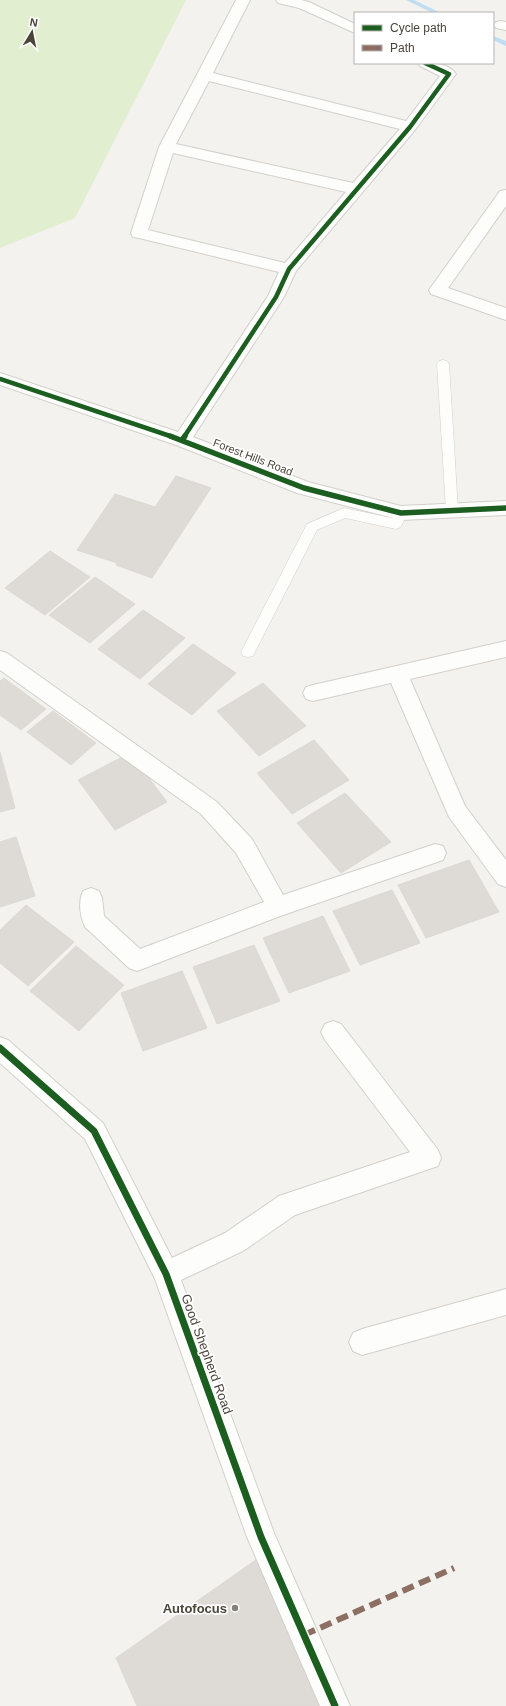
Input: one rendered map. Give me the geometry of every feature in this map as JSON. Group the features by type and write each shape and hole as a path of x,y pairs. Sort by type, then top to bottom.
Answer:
{"street":[{"path":"243,0 167,147 139,233 289,269"},
{"path":"283,0 304,5 354,29"},
{"path":"506,23 501,25 506,26"},
{"path":"182,440 276,296 289,269 410,127 449,74 428,64"},
{"path":"204,75 410,127"},
{"path":"167,147 356,189"},
{"path":"506,194 437,290 506,314"},
{"name":"Forest Hills Road","path":"0,379 182,440 304,488 401,513 506,508"},
{"path":"313,693 397,673 506,650"},
{"path":"0,659 209,808 244,846 278,907"},
{"path":"397,673 457,811 506,877"},
{"path":"91,898 93,920 137,961 278,907 435,853"},
{"path":"166,1274 234,1242 288,1205 429,1158 333,1032"},
{"name":"Good Shepherd Road","path":"0,1048 94,1131 166,1274 261,1537 336,1706"},
{"path":"362,1342 506,1302"}],"lane":[{"path":"443,364 452,510"},
{"path":"248,652 312,527 344,514 396,524 401,513"}],"green space":[{"path":"0,0 186,0 75,218 0,248"}],"building":[{"path":"176,476 211,488 152,578 116,565"},
{"path":"115,494 155,507 117,563 77,550"},
{"path":"50,551 90,577 45,615 5,588"},
{"path":"95,577 135,604 90,643 49,615"},
{"path":"143,610 185,638 140,679 98,649"},
{"path":"193,644 236,673 192,715 148,684"},
{"path":"4,678 46,709 21,730 0,715 0,681"},
{"path":"263,683 306,726 259,756 217,711"},
{"path":"53,711 96,743 71,765 27,732"},
{"path":"314,740 349,780 292,814 257,773"},
{"path":"0,752 15,808 0,812"},
{"path":"130,753 167,802 115,830 78,780"},
{"path":"345,793 391,842 341,873 297,823"},
{"path":"16,837 35,896 0,907 0,842"},
{"path":"469,860 499,912 426,938 398,885"},
{"path":"392,890 420,943 360,965 333,911"},
{"path":"26,905 74,942 28,986 0,963 0,930"},
{"path":"323,916 350,971 289,993 263,938"},
{"path":"254,945 280,1001 217,1024 193,967"},
{"path":"76,946 124,985 79,1031 30,991"},
{"path":"182,971 207,1028 143,1051 121,993"},
{"name":"Autofocus","path":"260,1557 325,1706 137,1706 116,1658"}],"waterway":[{"path":"409,0 436,12"},
{"path":"494,38 506,44"}],"marked path":[{"path":"304,1635 454,1568"}],"cycle path":[{"path":"182,440 276,297 289,269 410,127 449,74 427,64"},
{"path":"0,379 182,440 304,488 401,513 506,508"},
{"path":"0,1048 94,1131 166,1274 261,1537 335,1706"}],"place":[{"name":"Autofocus","path":"235,1608"}]}
